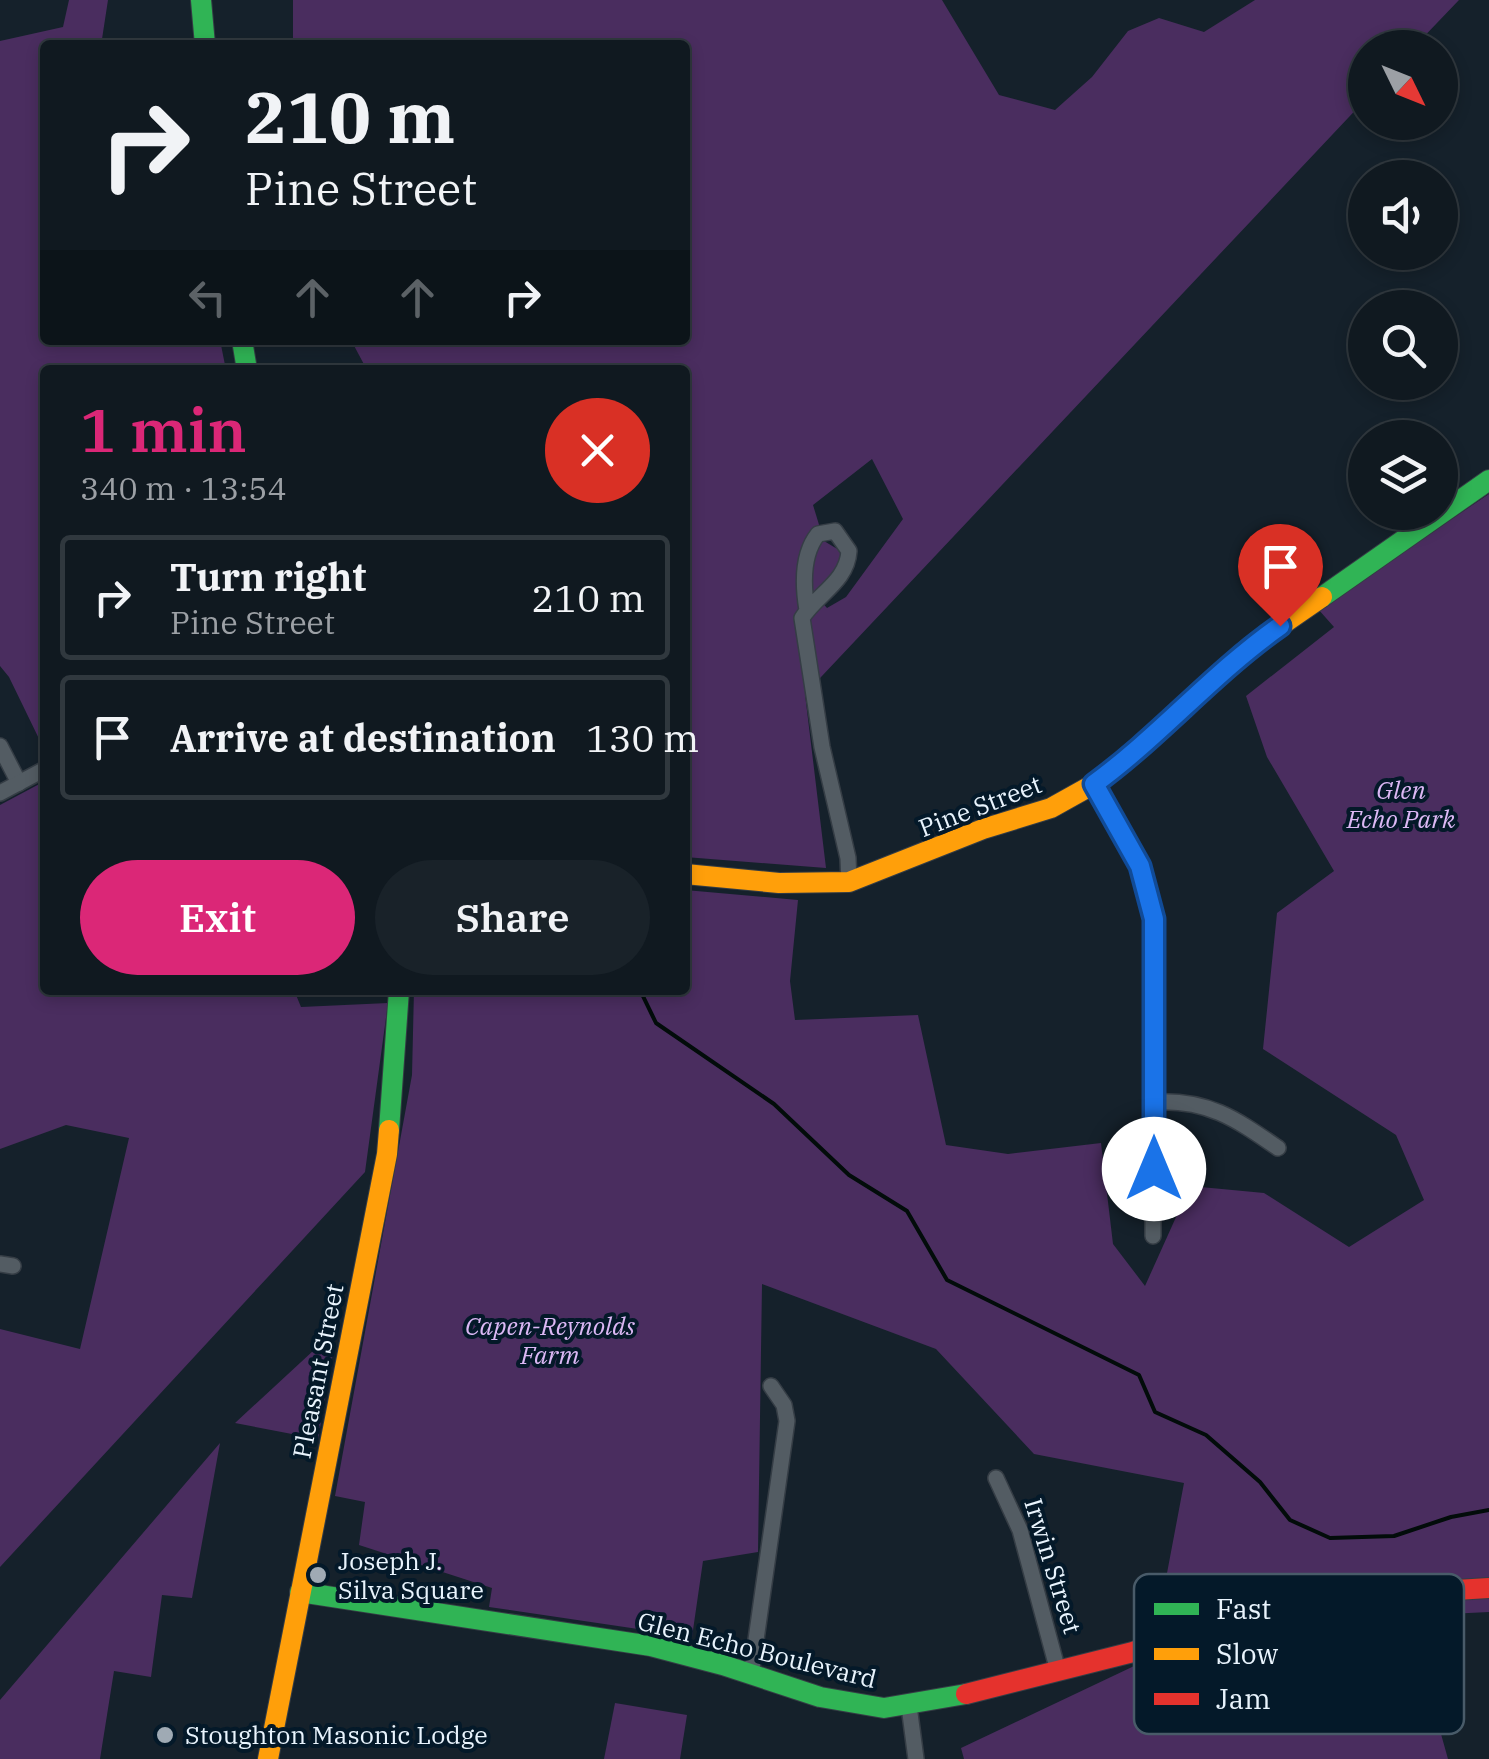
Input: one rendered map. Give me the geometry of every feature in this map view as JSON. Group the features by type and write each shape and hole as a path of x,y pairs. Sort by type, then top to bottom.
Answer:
{"street":[{"path":"202,0 204,40"},
{"name":"Pine Street","path":"690,874 779,883 849,882 995,825 1052,808 1094,784 1250,646 1489,480"},
{"path":"808,610 807,552 818,534 835,531 849,551 848,560 835,584 802,618 810,680 848,858 849,882"},
{"path":"0,746 19,783"},
{"path":"0,793 40,772"},
{"path":"1094,784 1140,866 1154,919 1153,1236"},
{"name":"Pleasant Street","path":"268,1759 387,1154 399,995"},
{"path":"1154,1102 1177,1101 1211,1108 1278,1148"},
{"path":"751,1675 788,1421 784,1405 771,1386"},
{"name":"Irwin Street","path":"996,1478 1020,1530 1058,1671"},
{"name":"Glen Echo Boulevard","path":"1464,1590 1489,1588"},
{"name":"Glen Echo Boulevard","path":"300,1592 633,1642 838,1701 884,1708 909,1706 1134,1652"},
{"path":"909,1706 916,1759"}],"green space":[{"path":"69,0 108,0 102,40 40,40 40,345 221,345 225,365 40,365 40,741 0,666 0,41 63,27"},
{"path":"293,0 942,0 999,95 1055,110 1092,77 1128,31 1159,18 1204,32 1255,0 1459,0 1430,30 1348,30 1348,118 805,694 826,868 690,857 690,365 364,365 354,345 690,345 690,40 293,40","holes":["872,459 903,519 846,597 827,608 820,600 844,553 824,541 813,505"]},
{"path":"1489,494 1489,1612 1464,1613 1464,1574 1167,1574 1184,1483 1034,1454 936,1349 762,1284 758,1552 703,1561 692,1637 489,1607 492,1588 359,1545 365,1502 335,1496 412,1075 414,995 690,995 690,890 798,900 790,981 795,1020 918,1015 946,1145 1008,1154 1101,1143 1113,1244 1145,1286 1190,1186 1264,1193 1349,1247 1424,1200 1396,1135 1263,1049 1277,913 1334,871 1267,757 1246,696 1334,627 1318,609 1435,530 1458,530 1458,515"},
{"path":"40,784 40,995 296,995 301,1007 388,1003 365,1172 0,1567 0,1329 80,1349 129,1138 66,1125 0,1149 0,805"},
{"path":"338,1324 318,1439 235,1423 327,1338"},
{"path":"220,1443 192,1598 162,1595 151,1677 114,1671 100,1759 0,1759 0,1700"},
{"path":"1134,1666 1134,1734 1441,1734 1448,1759 964,1759 961,1748"},
{"path":"615,1703 687,1715 680,1759 604,1759"}],"waterway":[{"path":"642,995 656,1023 774,1104 849,1175 907,1211 947,1280 1139,1375 1155,1412 1206,1435 1260,1482 1290,1520 1330,1538 1394,1536 1451,1517 1489,1510"}],"traffic: fast":[{"path":"201,0 205,40"},
{"path":"243,345 246,365"},
{"path":"1322,597 1489,480"},
{"path":"389,1130 399,995"},
{"path":"300,1592 651,1646 820,1697 884,1708 966,1694"}],"traffic: slow":[{"path":"690,874 779,883 849,882 983,829 1051,808 1123,762 1251,646 1322,597"},
{"path":"268,1759 389,1130"}],"traffic: jam":[{"path":"1464,1590 1489,1588"},
{"path":"966,1694 1134,1652"}],"place":[{"name":"Joseph J. Silva Square","path":"318,1575"},
{"name":"Stoughton Masonic Lodge","path":"165,1735"}],"route":[{"path":"1154,1169 1154,919 1140,866 1094,784 1220,671 1280,626"}],"park label":[{"name":"Glen Echo Park","path":"1401,804"},
{"name":"Capen-Reynolds Farm","path":"550,1340"}]}
